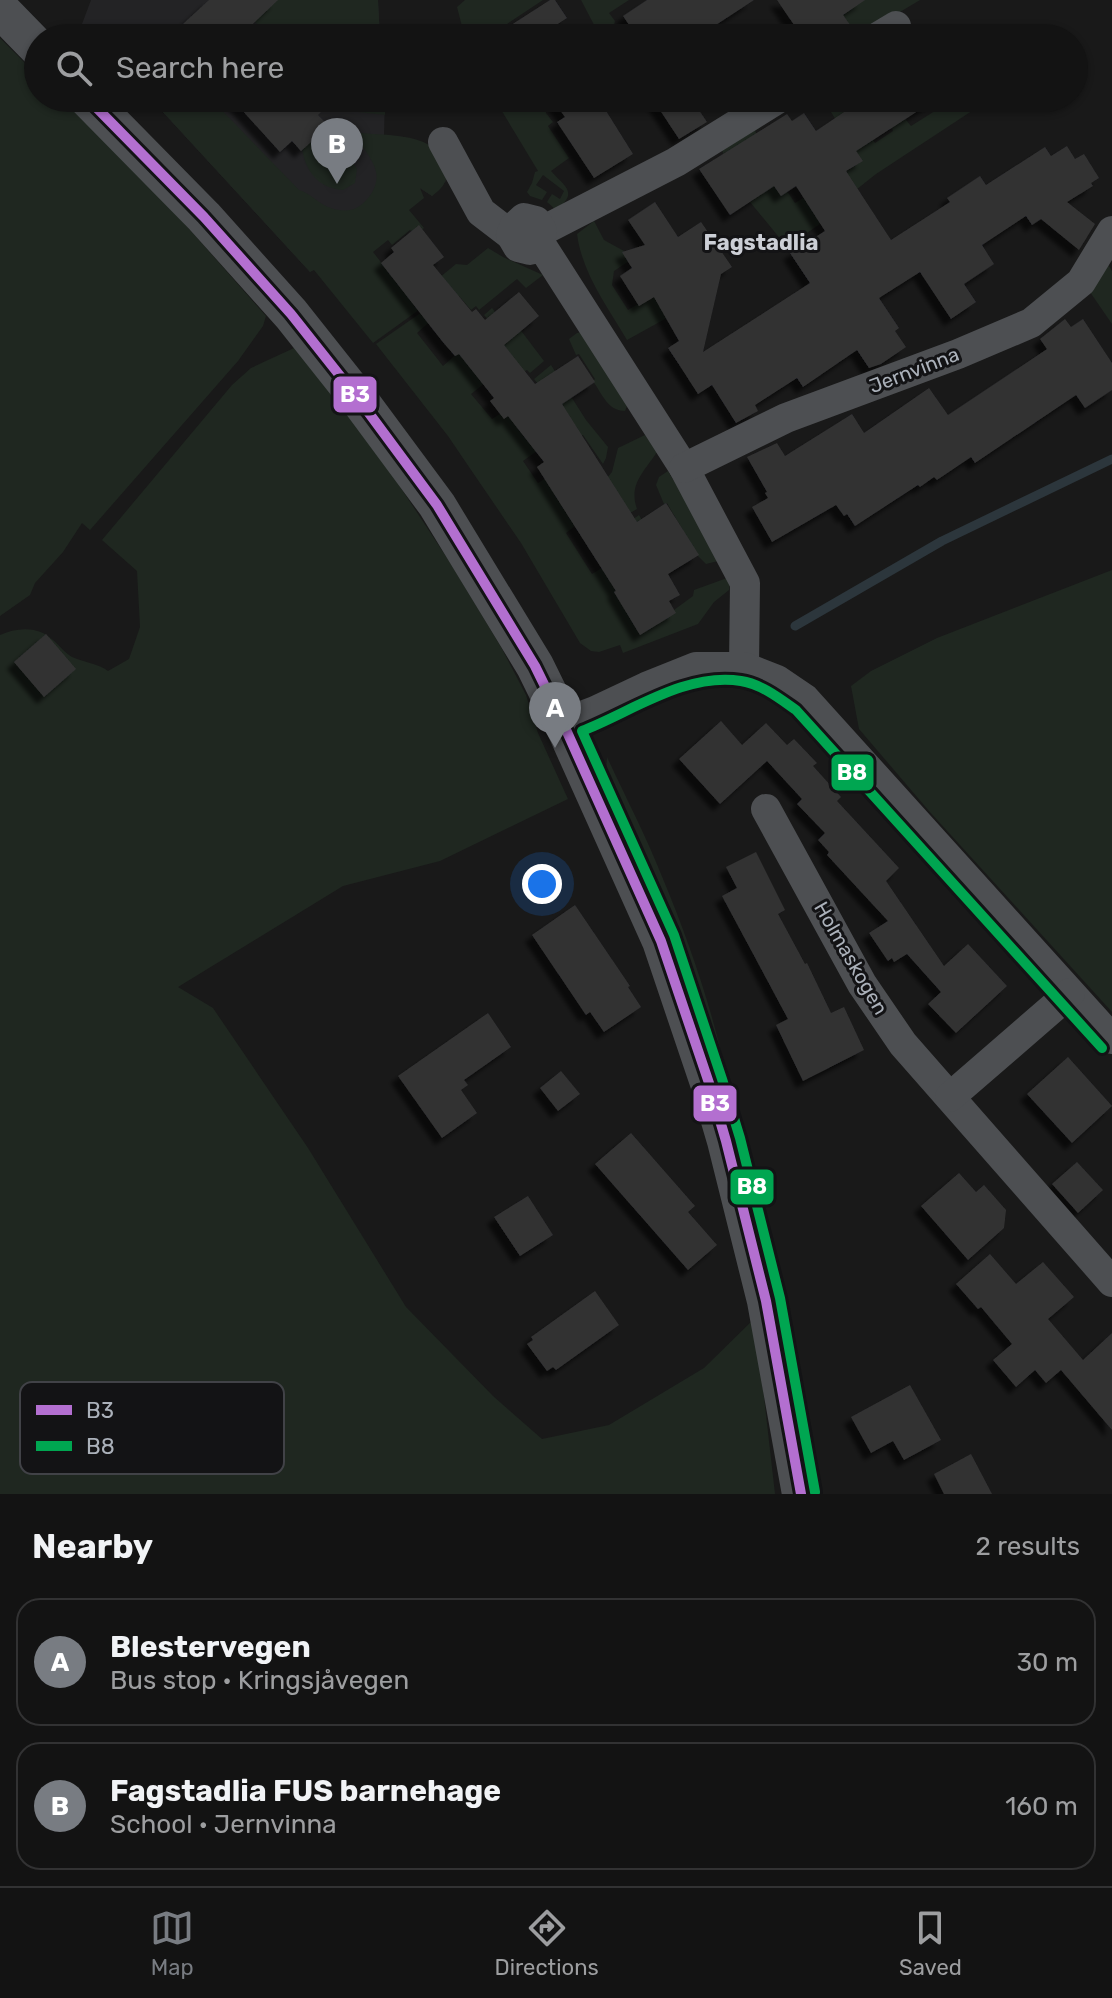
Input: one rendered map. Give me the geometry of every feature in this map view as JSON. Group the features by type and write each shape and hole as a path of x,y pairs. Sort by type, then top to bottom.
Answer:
{"street":[{"path":"0,9 24,34"},
{"path":"101,112 204,217 281,303 360,401 437,505 535,666 661,941 709,1083 766,1301 801,1494"},
{"path":"443,142 481,212 511,235 518,247 530,250 541,237 676,162 756,112"},
{"name":"Jernvinna","path":"684,468 786,418 958,354 1031,323 1081,282 1112,231"},
{"path":"541,237 684,468 745,583 744,667"},
{"path":"563,723 696,667 744,667 777,680 805,699 1112,1039"},
{"name":"Holmaskogen","path":"766,809 862,984 903,1044 1112,1282"},
{"path":"950,1097 1070,993"}],"shaded area":[{"path":"91,0 378,0 379,24 82,24"},
{"path":"277,0 378,0 379,24 257,24 254,21"},
{"path":"465,0 543,0 507,24 461,24 457,7"},
{"path":"581,0 629,0 609,13 614,24 594,24"},
{"path":"842,0 920,0 880,24 849,24 841,13"},
{"path":"0,38 24,62 24,112 75,112 154,189 266,316 263,326 238,361 90,530 82,523 63,552 35,583 30,595 0,616"},
{"path":"163,112 385,112 384,135 404,137 427,145 446,181 432,196 418,187 310,272"},
{"path":"163,112 224,112 299,190 338,210 350,210 361,205 376,184 375,168 358,140 361,133 410,138 434,149 445,170 445,183 432,196 420,188 424,198 409,210 424,228 415,235 410,230 392,245 388,240 373,252 402,289 428,287 456,264 467,265 488,248 543,275 526,288 517,279 479,310 476,306 471,310 459,296 417,333 443,366 491,323 484,315 492,308 513,333 519,328 544,361 530,373 527,370 485,383 471,394 492,419 541,388 534,379 551,365 586,420 608,447 603,464 583,435 572,442 544,446 523,461 538,483 546,478 607,478 612,472 618,448 645,435 657,452 636,485 637,509 625,516 580,522 566,533 592,574 637,546 629,522 639,515 665,560 663,618 693,596 694,590 727,578 729,590 714,602 698,624 623,653 620,645 599,652 591,651 580,643 521,543 448,436 376,344 422,312 423,307 373,343 314,270 310,272"},
{"path":"358,112 385,112 385,115"},
{"path":"502,112 546,112 553,122 548,126 569,158 551,171 568,194 556,210 547,202 552,194 560,199 564,191 543,175 536,185 547,192 542,200 527,192 538,171"},
{"path":"831,112 855,112 875,143 893,131 890,123 902,115 911,126 933,112 970,112 876,174 842,201 837,212 787,247 750,202 756,198 726,152 723,154 721,144 760,124 761,127 755,131 759,138 755,142 795,203 843,173 837,155 847,171 862,161"},
{"path":"326,127 338,139 357,169 355,183 343,190 320,182 310,172 304,157 302,149"},
{"path":"594,221 604,240 624,251 629,261 614,271 612,285 628,310 656,293 674,314 627,340 596,289 580,248 577,234"},
{"path":"1107,263 1112,271 1112,324 1090,292"},
{"path":"582,332 627,406 625,411 614,408 606,401 579,354 576,355 569,339"},
{"path":"294,348 387,467 501,647 526,695 538,733 568,799 440,861 343,886 178,987 213,1008 308,1148 406,1307 493,1396 542,1439 609,1425 704,1368 755,1318 775,1494 0,1494 0,635 21,629 41,632 72,657 108,671 129,659 140,627 137,571 102,540 232,385 251,368"},
{"path":"668,471 720,558 718,561 706,564 698,556 667,503 664,504 656,485 659,477"},
{"path":"1112,570 1112,1012 929,811 859,729 851,686 871,671 937,638"},
{"path":"607,757 655,859 695,963 721,1053 734,1115 606,772"}],"building":[{"path":"209,0 278,0 253,24 183,24"},
{"path":"550,0 555,0 567,18 558,24 513,24"},
{"path":"647,0 754,0 717,24 628,24 623,16"},
{"path":"777,0 865,0 843,15 849,24 793,24"},
{"path":"244,112 321,112 318,115 329,126 301,151 292,141 280,152"},
{"path":"561,112 607,112 633,154 594,178 557,122 565,117"},
{"path":"661,112 700,112 707,122 679,139"},
{"path":"844,112 916,112 856,151 863,161 846,171 891,240 950,202 947,198 980,176 986,185 1045,147 1051,156 1067,146 1075,159 1084,154 1099,178 1091,183 1093,186 1067,202 1095,224 1079,250 1041,219 1032,225 1026,216 982,245 994,264 964,284 976,302 951,319 920,272 879,298 899,328 895,331 906,347 881,364 869,368 857,350 803,387 797,378 755,405 758,411 736,423 712,385 698,394 668,348 679,341 654,297 639,306 620,276 632,268 622,252 645,245 628,220 655,202 678,237 701,222 732,267 721,274 703,352 810,283 790,253 825,231 796,186 781,196 774,186 730,215 699,169 787,114 792,121 804,113 816,131"},
{"path":"419,225 444,257 433,265 472,312 476,309 485,320 519,292 539,316 504,345 535,384 578,356 595,382 562,404 637,522 666,503 699,555 668,574 680,595 669,601 676,613 640,635 616,591 537,467 544,462 508,416 504,419 490,401 494,398 459,354 455,356 442,341 381,263 394,252 391,248"},
{"path":"1065,319 1071,327 1083,319 1112,363 1112,390 1085,408 1076,395 975,463 971,457 937,480 934,477 920,487 918,485 855,526 836,505 772,542 752,507 768,498 767,492 747,457 777,443 785,456 852,414 864,433 929,388 948,415 1047,349 1040,339"},
{"path":"46,634 76,669 44,697 14,662"},
{"path":"721,721 742,745 766,723 787,745 794,739 817,763 813,766 841,797 837,801 899,868 886,881 944,966 968,944 1007,986 956,1033 928,1004 941,992 907,954 894,962 892,958 888,961 869,933 888,921 827,855 829,852 818,840 825,833 797,804 802,799 767,761 720,804 679,759"},
{"path":"756,852 785,910 778,914 807,963 831,1013 844,1007 864,1050 803,1081 776,1025 788,1019 722,896 737,888 726,867"},
{"path":"575,905 641,1007 604,1032 590,1012 586,1015 532,935"},
{"path":"488,1013 511,1047 464,1080 468,1085 461,1090 477,1113 442,1138 398,1076"},
{"path":"1068,1057 1112,1106 1072,1143 1027,1094"},
{"path":"561,1071 580,1094 558,1111 540,1088"},
{"path":"631,1133 695,1206 688,1212 717,1245 688,1270 595,1164"},
{"path":"1077,1162 1103,1190 1078,1213 1052,1184"},
{"path":"959,1173 976,1192 984,1185 1006,1210 1004,1228 968,1260 921,1206"},
{"path":"528,1196 553,1235 520,1256 494,1217"},
{"path":"990,1254 1016,1284 1043,1262 1074,1297 1048,1319 1083,1360 1112,1333 1112,1430 1061,1370 1046,1383 1035,1370 1016,1387 993,1360 1012,1344 981,1307 978,1309 956,1284"},
{"path":"595,1291 619,1325 556,1370 553,1367 547,1371 527,1344 533,1340 531,1337"},
{"path":"910,1385 941,1440 904,1460 893,1441 871,1453 851,1417"},
{"path":"971,1454 992,1494 944,1494 934,1474"}],"waterway":[{"path":"795,626 942,541 1112,459"}],"transit line":[{"name":"B3","path":"101,112 204,217 291,314 360,401 437,505 535,666 661,941 709,1083 766,1301 801,1494"},
{"name":"B8","path":"815,1492 780,1298 722,1079 674,935 582,731 659,696 700,682 741,681 770,692 796,710 1102,1048"}],"place":[{"name":"Fagstadlia FUS barnehage","path":"337,184"},
{"name":"Blestervegen","path":"555,748"}],"district":[{"name":"Fagstadlia","path":"761,242"}]}
